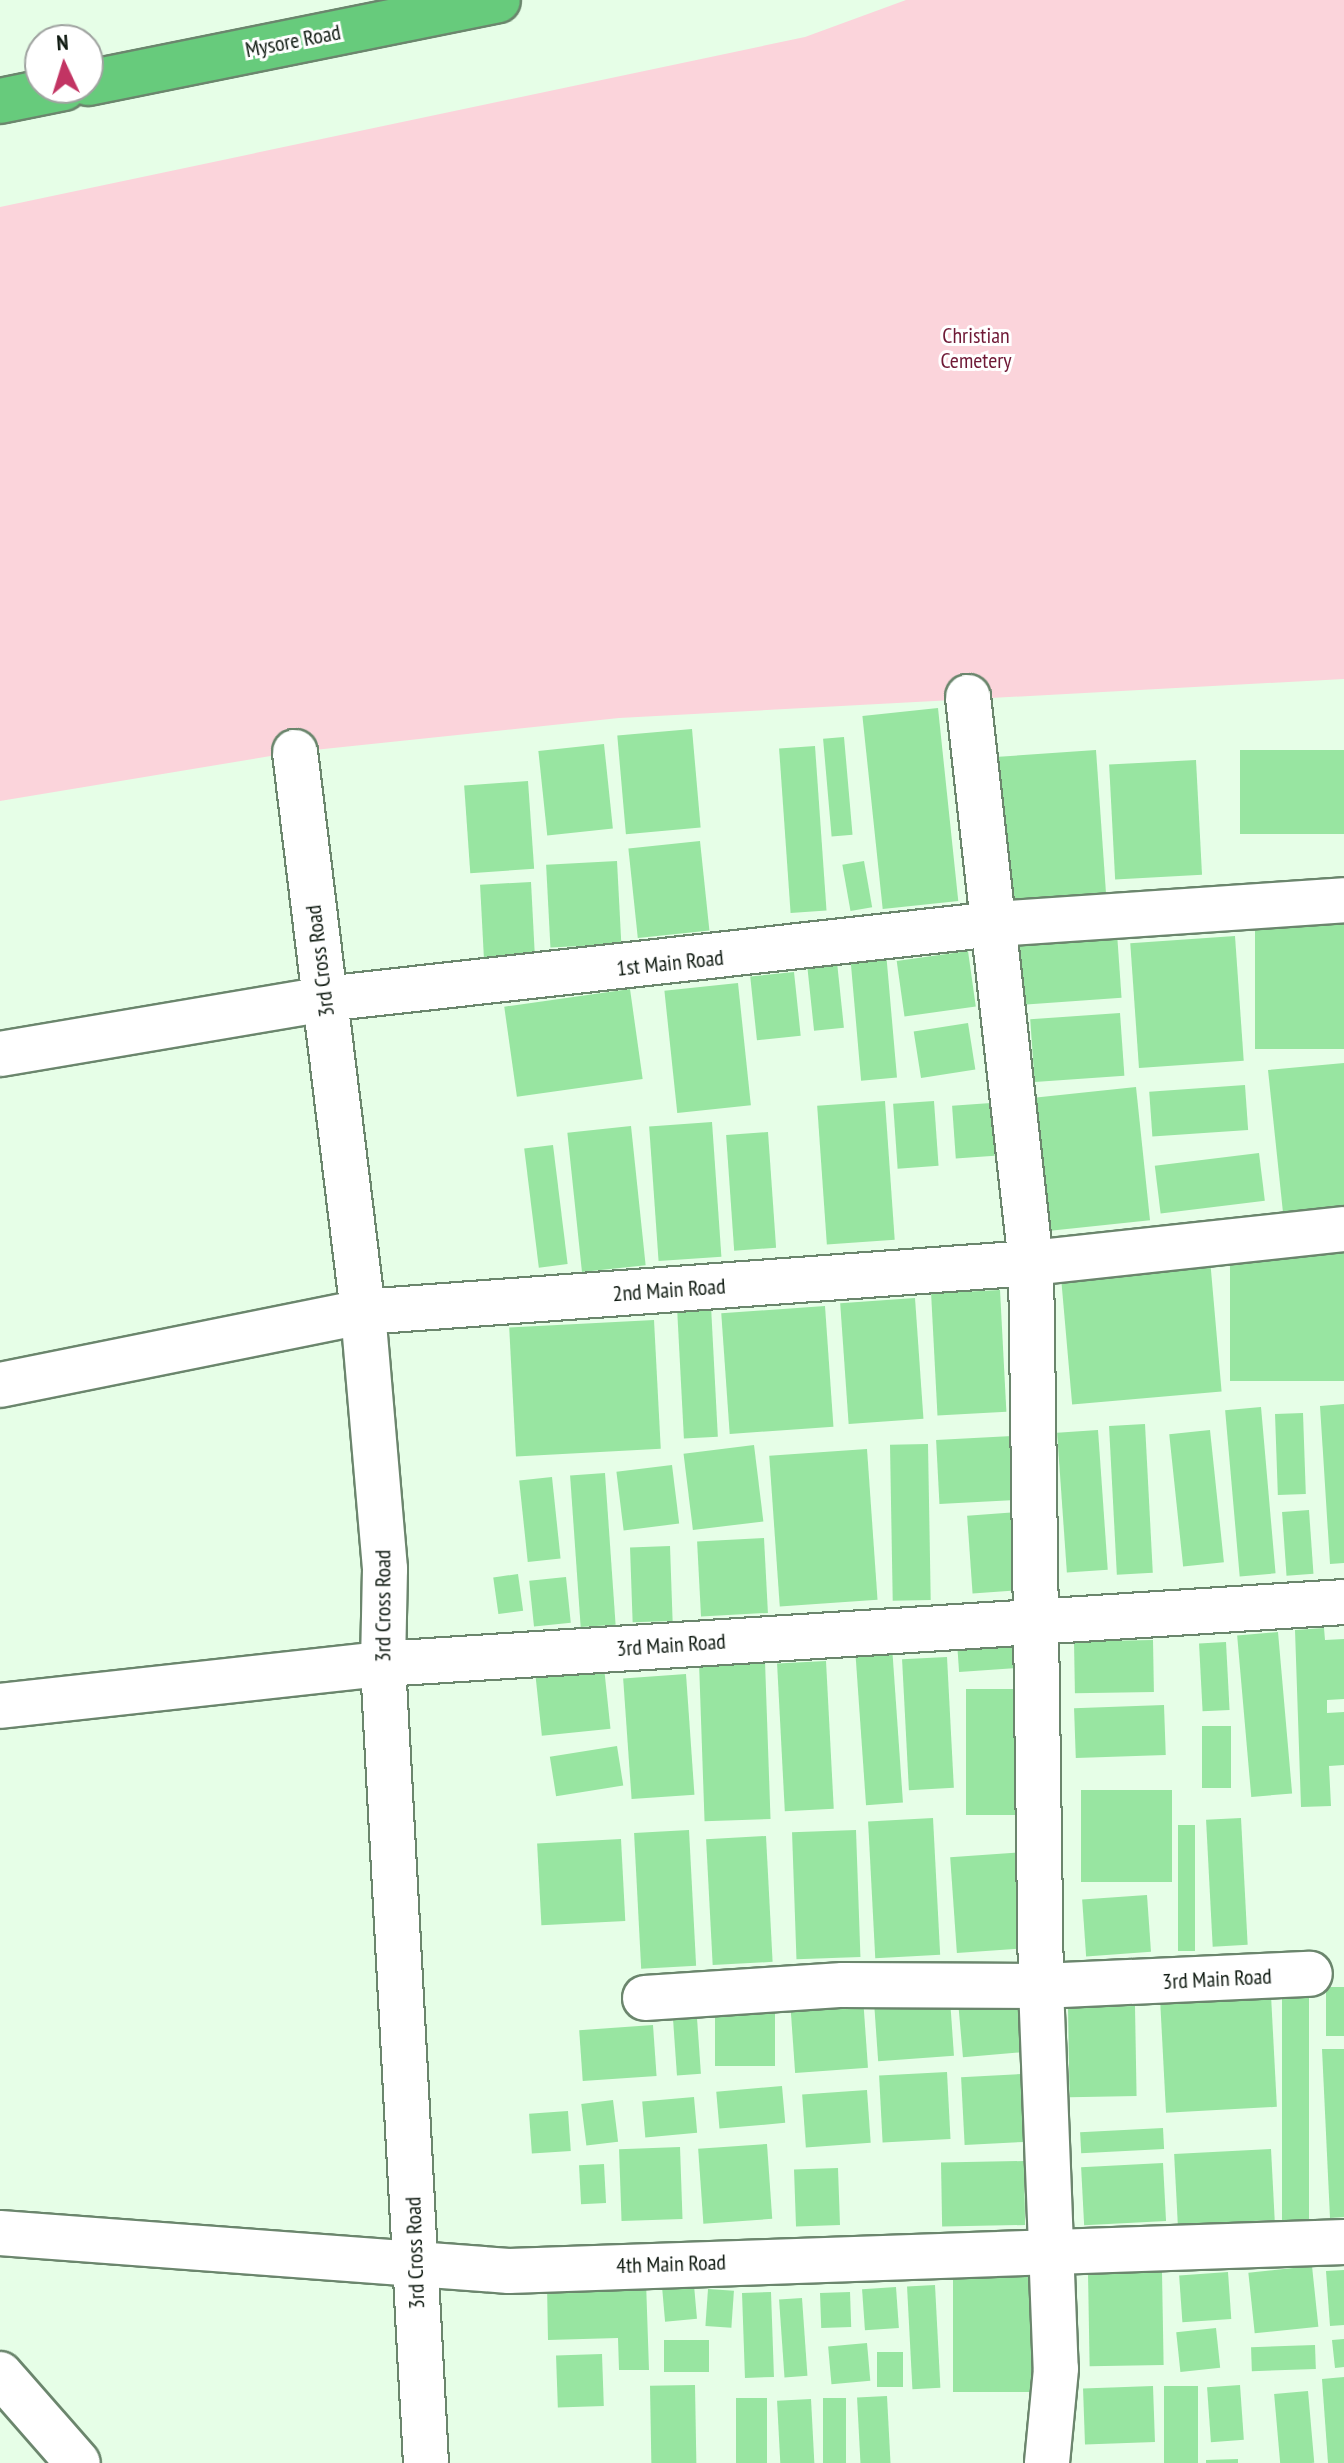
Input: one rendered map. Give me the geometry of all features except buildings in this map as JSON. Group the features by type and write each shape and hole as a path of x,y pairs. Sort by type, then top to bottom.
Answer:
{"highway":[{"name":"Mysore Road","path":"104,80 498,0"},
{"path":"0,101 24,96"}],"street":[{"path":"968,697 1031,1263 1040,1620 1041,1986 1048,2248 1056,2369 1047,2463"},
{"name":"3rd Cross Road","path":"295,752 363,1312 385,1569 383,1664 426,2463"},
{"name":"1st Main Road","path":"0,1054 325,999 995,924 1344,900"},
{"name":"2nd Main Road","path":"0,1385 363,1312 1031,1263 1344,1229"},
{"name":"3rd Main Road","path":"0,1706 383,1664 1344,1602"},
{"name":"3rd Main Road","path":"645,1998 843,1985 1041,1986 1310,1974"},
{"name":"4th Main Road","path":"0,2233 509,2271 1048,2248 1344,2242"},
{"path":"0,2374 78,2463"}],"green space":[{"name":"Christian Cemetery","path":"906,0 1344,0 1344,679 619,718 295,752 0,801 0,207 805,37"}]}
